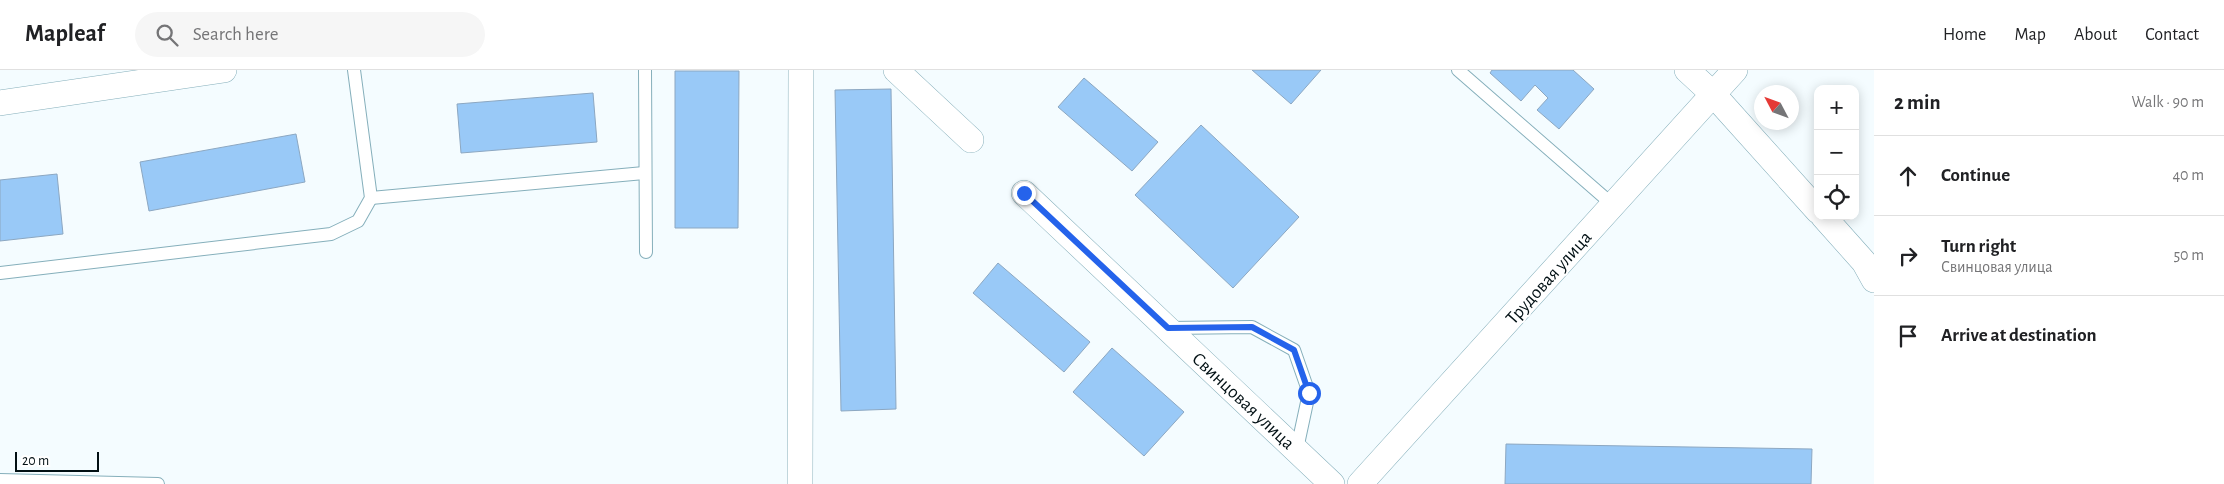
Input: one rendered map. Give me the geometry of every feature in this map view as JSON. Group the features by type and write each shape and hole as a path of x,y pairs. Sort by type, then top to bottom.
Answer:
{"street":[{"path":"0,103 224,70"},
{"path":"800,484 801,70"},
{"path":"896,70 971,140"},
{"path":"1687,70 1714,94 1814,206"},
{"name":"Трудовая улица","path":"1360,484 1735,70"},
{"name":"Свинцовая улица","path":"1024,193 1332,484"},
{"path":"1827,220 1871,268"}],"lane":[{"path":"0,273 331,234 358,221 371,198 354,70"},
{"path":"645,70 644,173 646,252"},
{"path":"1458,70 1613,205"},
{"path":"371,198 644,173"},
{"path":"1168,328 1252,327 1294,350 1309,393 1297,449"},
{"path":"0,480 158,484"}],"building":[{"path":"1252,70 1321,70 1291,104"},
{"path":"1492,70 1573,70 1594,89 1559,129 1537,110 1548,98 1535,85 1521,101 1490,73"},
{"path":"675,71 739,71 738,228 675,228"},
{"path":"1084,78 1158,142 1132,171 1058,107"},
{"path":"891,89 896,409 841,411 835,90"},
{"path":"593,93 597,142 461,153 457,104"},
{"path":"1201,125 1299,217 1233,288 1135,195"},
{"path":"296,134 305,182 149,211 140,162"},
{"path":"57,174 63,234 0,241 0,180"},
{"path":"998,263 1090,342 1064,372 973,293"},
{"path":"1112,348 1184,412 1144,456 1073,392"},
{"path":"1506,444 1812,449 1811,484 1505,484"}],"route":[{"path":"1024,193 1168,328 1252,327 1294,350 1309,393"}]}
